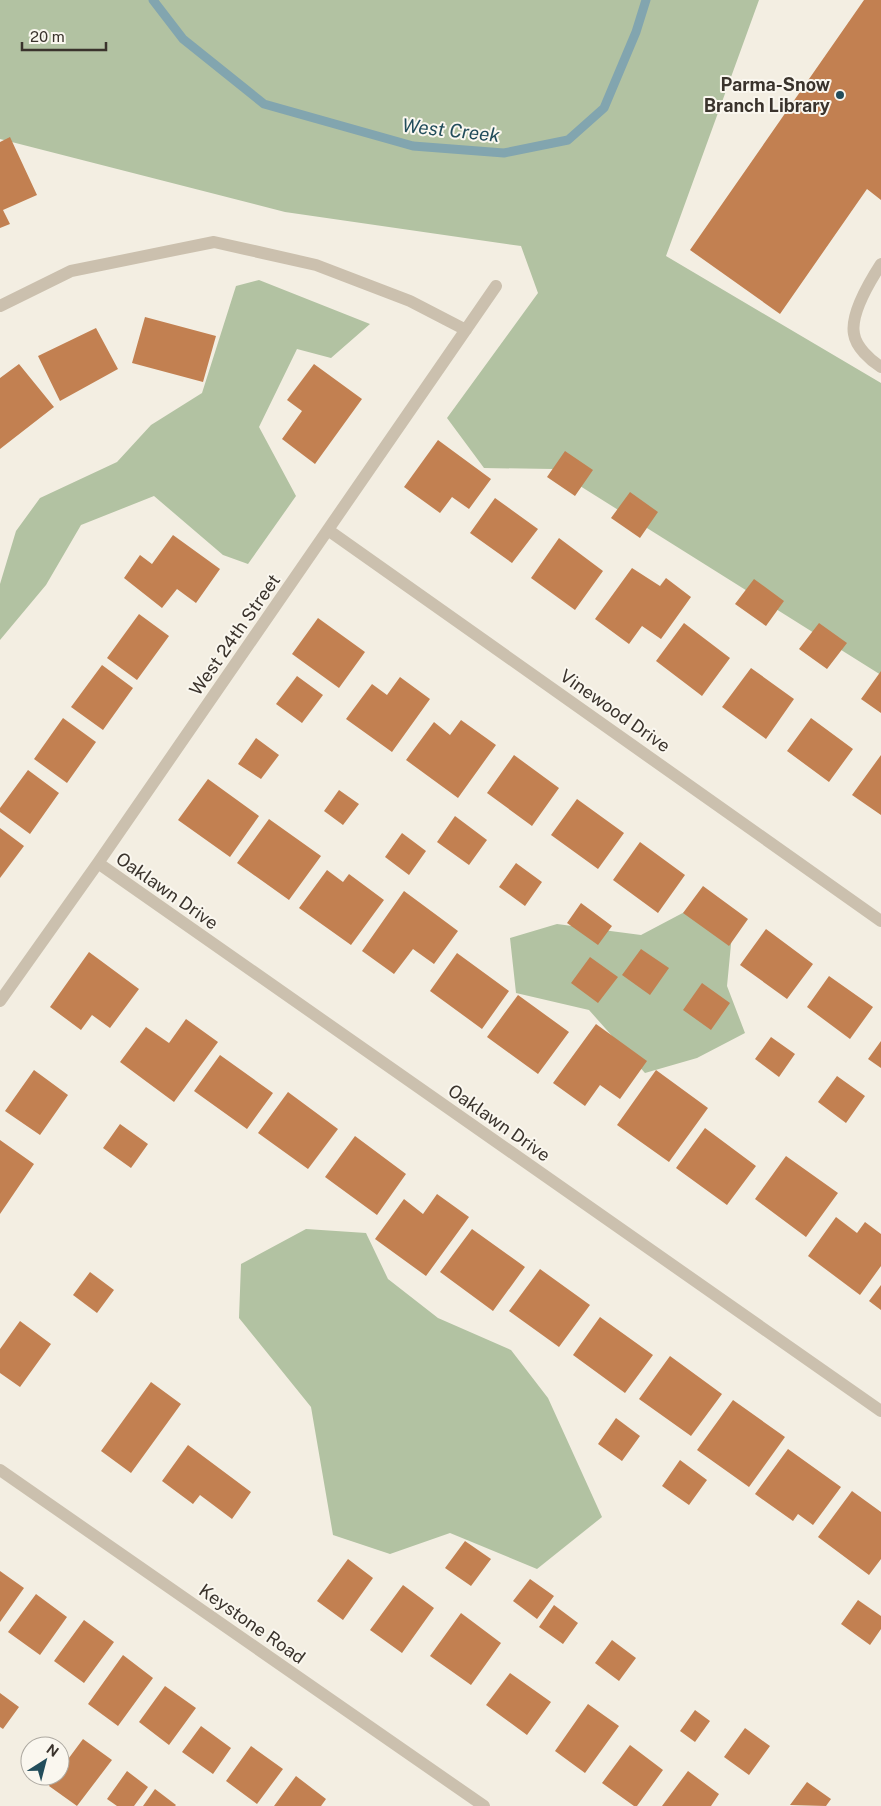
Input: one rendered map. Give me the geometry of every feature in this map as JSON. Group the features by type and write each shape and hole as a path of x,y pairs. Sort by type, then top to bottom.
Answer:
{"street":[{"path":"0,306 71,271 214,242 316,265 410,301 466,330"},
{"path":"881,264 872,277 854,318 854,335 861,350 881,367"},
{"name":"West 24th Street","path":"0,1001 98,863 496,286"},
{"name":"Vinewood Drive","path":"328,530 881,921"},
{"name":"Oaklawn Drive","path":"98,863 881,1411"},
{"name":"Keystone Road","path":"0,1470 484,1806"}],"green space":[{"path":"0,0 759,0 666,256 881,383 881,675 553,469 484,468 447,418 538,293 521,246 285,212 0,139"},
{"path":"259,280 370,324 331,358 297,349 259,427 296,496 248,564 223,555 154,496 81,525 46,585 0,640 0,584 16,531 40,498 117,462 151,425 202,393 236,286"},
{"path":"694,907 732,934 727,986 745,1033 697,1058 645,1073 589,1010 516,993 510,938 557,924 641,935"},
{"path":"306,1229 366,1233 388,1279 438,1318 511,1350 548,1398 602,1517 537,1569 450,1533 390,1554 333,1535 311,1407 239,1318 241,1264"}],"building":[{"name":"Parma-Snow Branch Library","path":"864,0 881,0 881,200 867,189 780,314 690,250"},
{"path":"10,137 37,195 3,210 10,224 0,228 0,142"},
{"path":"145,317 216,336 203,382 132,363"},
{"path":"96,328 118,369 60,401 38,356"},
{"path":"19,364 54,407 0,449 0,378"},
{"path":"314,364 362,399 315,464 282,439 302,411 287,400"},
{"path":"438,440 491,479 469,509 452,497 440,513 404,487"},
{"path":"565,451 593,470 575,496 547,477"},
{"path":"630,492 658,512 640,538 611,518"},
{"path":"495,498 538,529 512,563 470,533"},
{"path":"173,535 220,569 196,603 177,589 162,608 124,578 140,555 152,564"},
{"path":"559,538 603,571 575,610 531,578"},
{"path":"632,568 660,586 666,578 691,597 661,639 642,626 629,644 595,619"},
{"path":"754,579 784,601 766,626 735,604"},
{"path":"139,614 169,636 137,680 107,658"},
{"path":"318,618 365,652 339,688 292,654"},
{"path":"684,623 730,658 702,696 656,661"},
{"path":"819,623 847,643 827,669 799,649"},
{"path":"102,665 133,688 103,730 71,707"},
{"path":"751,668 794,699 766,739 722,707"},
{"path":"881,671 881,713 861,699"},
{"path":"297,676 323,695 302,723 276,704"},
{"path":"400,677 430,699 392,752 346,719 372,684 387,695"},
{"path":"63,718 96,742 67,783 34,759"},
{"path":"811,718 853,749 829,782 787,751"},
{"path":"461,720 496,745 458,798 406,760 434,722 450,735"},
{"path":"256,738 279,755 261,779 238,764"},
{"path":"514,755 559,788 532,826 487,793"},
{"path":"881,755 881,815 852,795"},
{"path":"28,770 59,793 30,834 0,812 0,808"},
{"path":"208,779 259,816 230,857 178,820"},
{"path":"339,790 359,804 343,825 324,811"},
{"path":"577,799 624,833 598,869 551,835"},
{"path":"455,816 487,840 469,865 437,842"},
{"path":"269,819 321,856 289,900 237,863"},
{"path":"0,828 24,846 0,878"},
{"path":"402,833 426,851 409,875 385,857"},
{"path":"640,842 685,875 658,913 613,880"},
{"path":"516,863 542,882 525,906 499,887"},
{"path":"327,870 343,882 349,874 384,900 351,945 299,908"},
{"path":"703,886 748,919 729,946 683,913"},
{"path":"404,891 458,931 434,964 413,949 394,974 362,951"},
{"path":"581,903 612,926 598,945 567,923"},
{"path":"766,929 813,964 787,999 740,965"},
{"path":"641,949 669,968 650,995 622,975"},
{"path":"89,952 139,989 110,1028 92,1015 81,1030 50,1007"},
{"path":"457,953 509,991 482,1029 430,991"},
{"path":"590,957 618,977 598,1003 571,983"},
{"path":"829,976 873,1007 850,1039 807,1007"},
{"path":"702,983 730,1003 711,1030 683,1010"},
{"path":"518,995 569,1032 538,1074 487,1037"},
{"path":"186,1019 218,1042 174,1102 120,1062 146,1027 169,1043"},
{"path":"596,1024 647,1061 620,1099 600,1085 585,1106 553,1083"},
{"path":"771,1037 795,1054 779,1077 755,1059"},
{"path":"881,1041 881,1068 868,1059"},
{"path":"220,1055 273,1093 247,1129 194,1091"},
{"path":"34,1070 68,1095 40,1135 5,1111"},
{"path":"656,1070 708,1108 669,1162 617,1125"},
{"path":"837,1076 865,1096 846,1123 818,1102"},
{"path":"288,1092 338,1129 308,1169 258,1133"},
{"path":"120,1124 148,1144 131,1168 103,1148"},
{"path":"705,1128 756,1166 727,1205 676,1168"},
{"path":"355,1136 406,1174 377,1215 325,1177"},
{"path":"0,1140 34,1164 0,1214"},
{"path":"786,1156 838,1193 806,1237 755,1199"},
{"path":"437,1194 469,1217 426,1276 375,1239 404,1199 423,1214"},
{"path":"836,1217 857,1233 865,1222 881,1234 881,1266 860,1295 808,1256"},
{"path":"472,1229 525,1267 493,1311 440,1272"},
{"path":"540,1269 590,1305 559,1347 509,1311"},
{"path":"90,1272 114,1290 97,1313 73,1295"},
{"path":"881,1285 881,1310 869,1301"},
{"path":"600,1317 653,1355 625,1393 573,1355"},
{"path":"20,1321 51,1344 20,1387 0,1373 0,1349"},
{"path":"670,1356 722,1394 691,1436 639,1399"},
{"path":"151,1382 181,1404 131,1473 101,1451"},
{"path":"733,1400 785,1437 749,1487 697,1450"},
{"path":"616,1418 640,1436 622,1461 598,1444"},
{"path":"188,1445 251,1492 232,1519 200,1495 193,1504 162,1481"},
{"path":"788,1449 841,1487 813,1525 798,1514 793,1521 755,1494"},
{"path":"680,1460 707,1480 689,1505 662,1486"},
{"path":"852,1491 881,1512 881,1559 869,1575 818,1537"},
{"path":"465,1541 491,1559 471,1586 445,1568"},
{"path":"348,1559 373,1578 343,1620 317,1601"},
{"path":"0,1571 24,1588 0,1622"},
{"path":"530,1579 554,1596 537,1619 513,1601"},
{"path":"403,1585 434,1608 402,1653 370,1630"},
{"path":"36,1594 67,1617 40,1655 8,1632"},
{"path":"858,1600 881,1616 881,1629 870,1645 841,1624"},
{"path":"554,1605 578,1623 563,1644 539,1627"},
{"path":"461,1613 501,1643 471,1685 430,1656"},
{"path":"84,1620 114,1642 84,1683 54,1661"},
{"path":"612,1640 636,1658 619,1681 595,1663"},
{"path":"123,1655 153,1678 118,1726 88,1704"},
{"path":"510,1673 551,1702 527,1735 486,1705"},
{"path":"165,1686 196,1708 169,1745 139,1722"},
{"path":"0,1693 19,1707 3,1729 0,1727"},
{"path":"588,1704 619,1726 585,1773 555,1751"},
{"path":"695,1710 710,1721 695,1742 680,1731"},
{"path":"201,1726 231,1748 213,1774 182,1752"},
{"path":"745,1728 770,1746 749,1775 724,1757"},
{"path":"83,1739 112,1760 77,1806 49,1786 70,1786 70,1757"},
{"path":"630,1745 663,1770 637,1806 634,1806 602,1783"},
{"path":"251,1746 283,1769 257,1804 226,1781"},
{"path":"127,1771 148,1787 134,1806 117,1806 107,1799"},
{"path":"688,1771 719,1794 711,1806 662,1806"},
{"path":"296,1776 326,1799 321,1806 274,1806"},
{"path":"807,1782 831,1799 826,1806 790,1805"},
{"path":"155,1789 176,1805 143,1806"}],"waterway":[{"name":"West Creek","path":"153,0 183,39 264,104 413,146 504,153 568,140 604,108 636,32 646,0"}],"place":[{"name":"Parma-Snow Branch Library","path":"840,95"}]}
